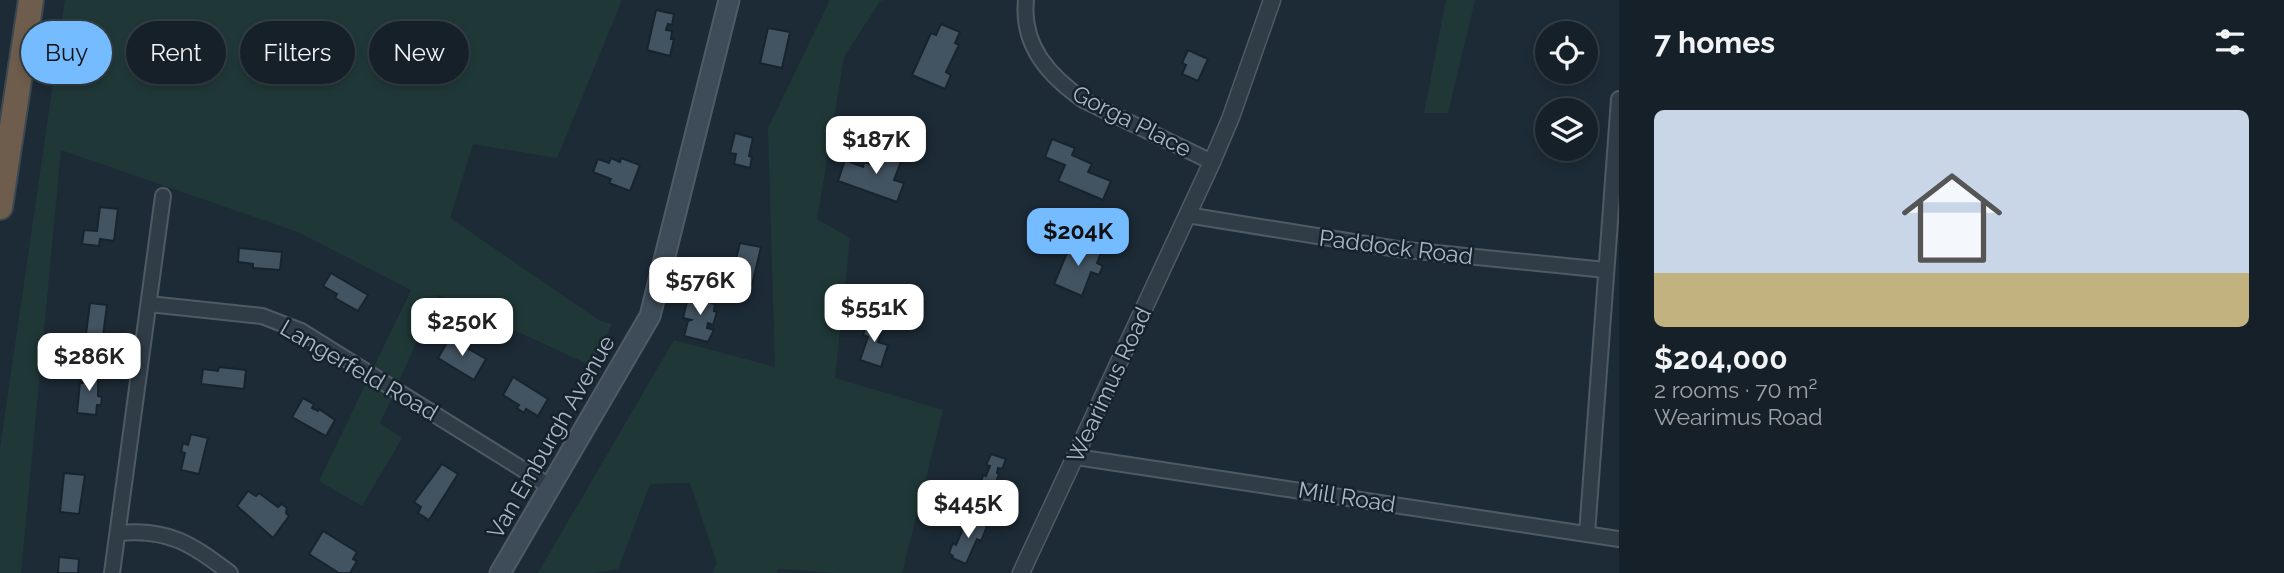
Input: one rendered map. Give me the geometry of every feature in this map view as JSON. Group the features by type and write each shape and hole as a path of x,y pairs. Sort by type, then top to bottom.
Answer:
{"highway":[{"path":"0,207 31,0"}],"main road":[{"name":"Van Emburgh Avenue","path":"500,573 650,316 729,0"}],"street":[{"name":"Gorga Place","path":"1026,0 1032,45 1039,60 1066,88 1085,100 1212,162"},
{"name":"Wearimus Road","path":"1021,573 1212,162 1231,117 1272,0"},
{"path":"1587,534 1619,99"},
{"path":"112,573 163,196"},
{"name":"Paddock Road","path":"1187,215 1397,249 1606,270"},
{"name":"Langerfeld Road","path":"149,304 262,316 301,331 551,487"},
{"name":"Mill Road","path":"1076,457 1619,539"},
{"path":"118,533 151,533 171,537 192,545 230,573"}],"green space":[{"path":"65,0 622,0 557,158 473,144 450,218 600,321 612,324 592,366 438,295 380,423 402,438 362,506 319,481 411,290 298,232 61,150 21,573 0,573 0,449 53,84 112,84 112,21 62,21"},
{"path":"830,0 884,0 880,1 844,57 817,219 850,238 835,378 943,410 902,573 836,573 779,569 776,573 712,573 717,563 690,483 650,484 618,569 593,573 538,573 674,340 775,367 768,128"},
{"path":"1446,0 1475,0 1448,113 1424,113"}],"building":[{"path":"656,10 674,14 672,25 668,24 666,30 672,31 671,39 674,39 670,56 647,50"},
{"path":"941,24 960,32 955,43 959,45 946,72 951,75 945,89 912,75 931,33 936,35"},
{"path":"768,28 790,32 782,68 760,63"},
{"path":"1188,50 1208,59 1198,81 1182,74 1186,65 1182,63"},
{"path":"735,133 753,138 749,156 752,157 750,168 734,164 736,154 730,153"},
{"path":"1052,139 1075,148 1072,155 1092,164 1088,172 1111,181 1103,200 1058,181 1065,165 1045,157"},
{"path":"893,147 905,151 894,180 904,183 897,202 838,181 845,160 863,167 864,162 880,168 885,156 890,158"},
{"path":"611,158 620,162 621,158 640,165 630,191 609,183 611,179 593,172 598,159 609,163"},
{"path":"100,207 118,209 114,241 100,239 99,246 82,244 84,230 97,231"},
{"path":"1072,241 1101,253 1097,263 1103,266 1099,275 1091,272 1082,296 1054,284"},
{"path":"740,243 761,247 752,285 731,280"},
{"path":"239,248 282,252 280,270 253,268 253,264 238,262"},
{"path":"331,273 368,295 358,311 335,298 337,294 323,286"},
{"path":"695,292 713,297 711,303 715,304 714,311 717,312 713,325 708,323 707,328 714,330 708,342 684,336 688,321 691,320 683,318 688,297 694,298"},
{"path":"90,303 107,305 103,336 86,334"},
{"path":"868,319 883,324 878,342 888,345 881,367 860,360 868,337 863,335"},
{"path":"452,334 464,341 462,345 486,359 474,380 438,358"},
{"path":"219,367 246,370 244,389 201,384 203,369 218,371"},
{"path":"84,369 98,370 98,396 102,397 101,405 97,405 96,415 77,413"},
{"path":"513,377 548,399 538,416 526,409 524,413 517,408 519,405 503,395"},
{"path":"303,398 314,404 312,408 318,411 319,409 335,420 326,436 292,417"},
{"path":"191,434 208,438 199,474 181,470 185,453 181,452 183,443 188,445"},
{"path":"991,454 1006,459 1002,469 998,468 999,474 989,499 972,492 976,481 981,482 983,475 986,476 990,466 986,465"},
{"path":"442,464 458,474 429,520 418,513 421,507 414,502"},
{"path":"64,473 85,475 79,514 60,512"},
{"path":"248,491 256,496 259,493 278,507 282,504 287,508 286,513 289,516 273,538 237,506"},
{"path":"968,517 987,526 981,541 977,539 966,564 952,558 949,553 953,543 956,545"},
{"path":"323,531 357,552 353,559 357,561 350,573 339,573 309,554"},
{"path":"59,557 79,559 78,573 58,573"}]}
